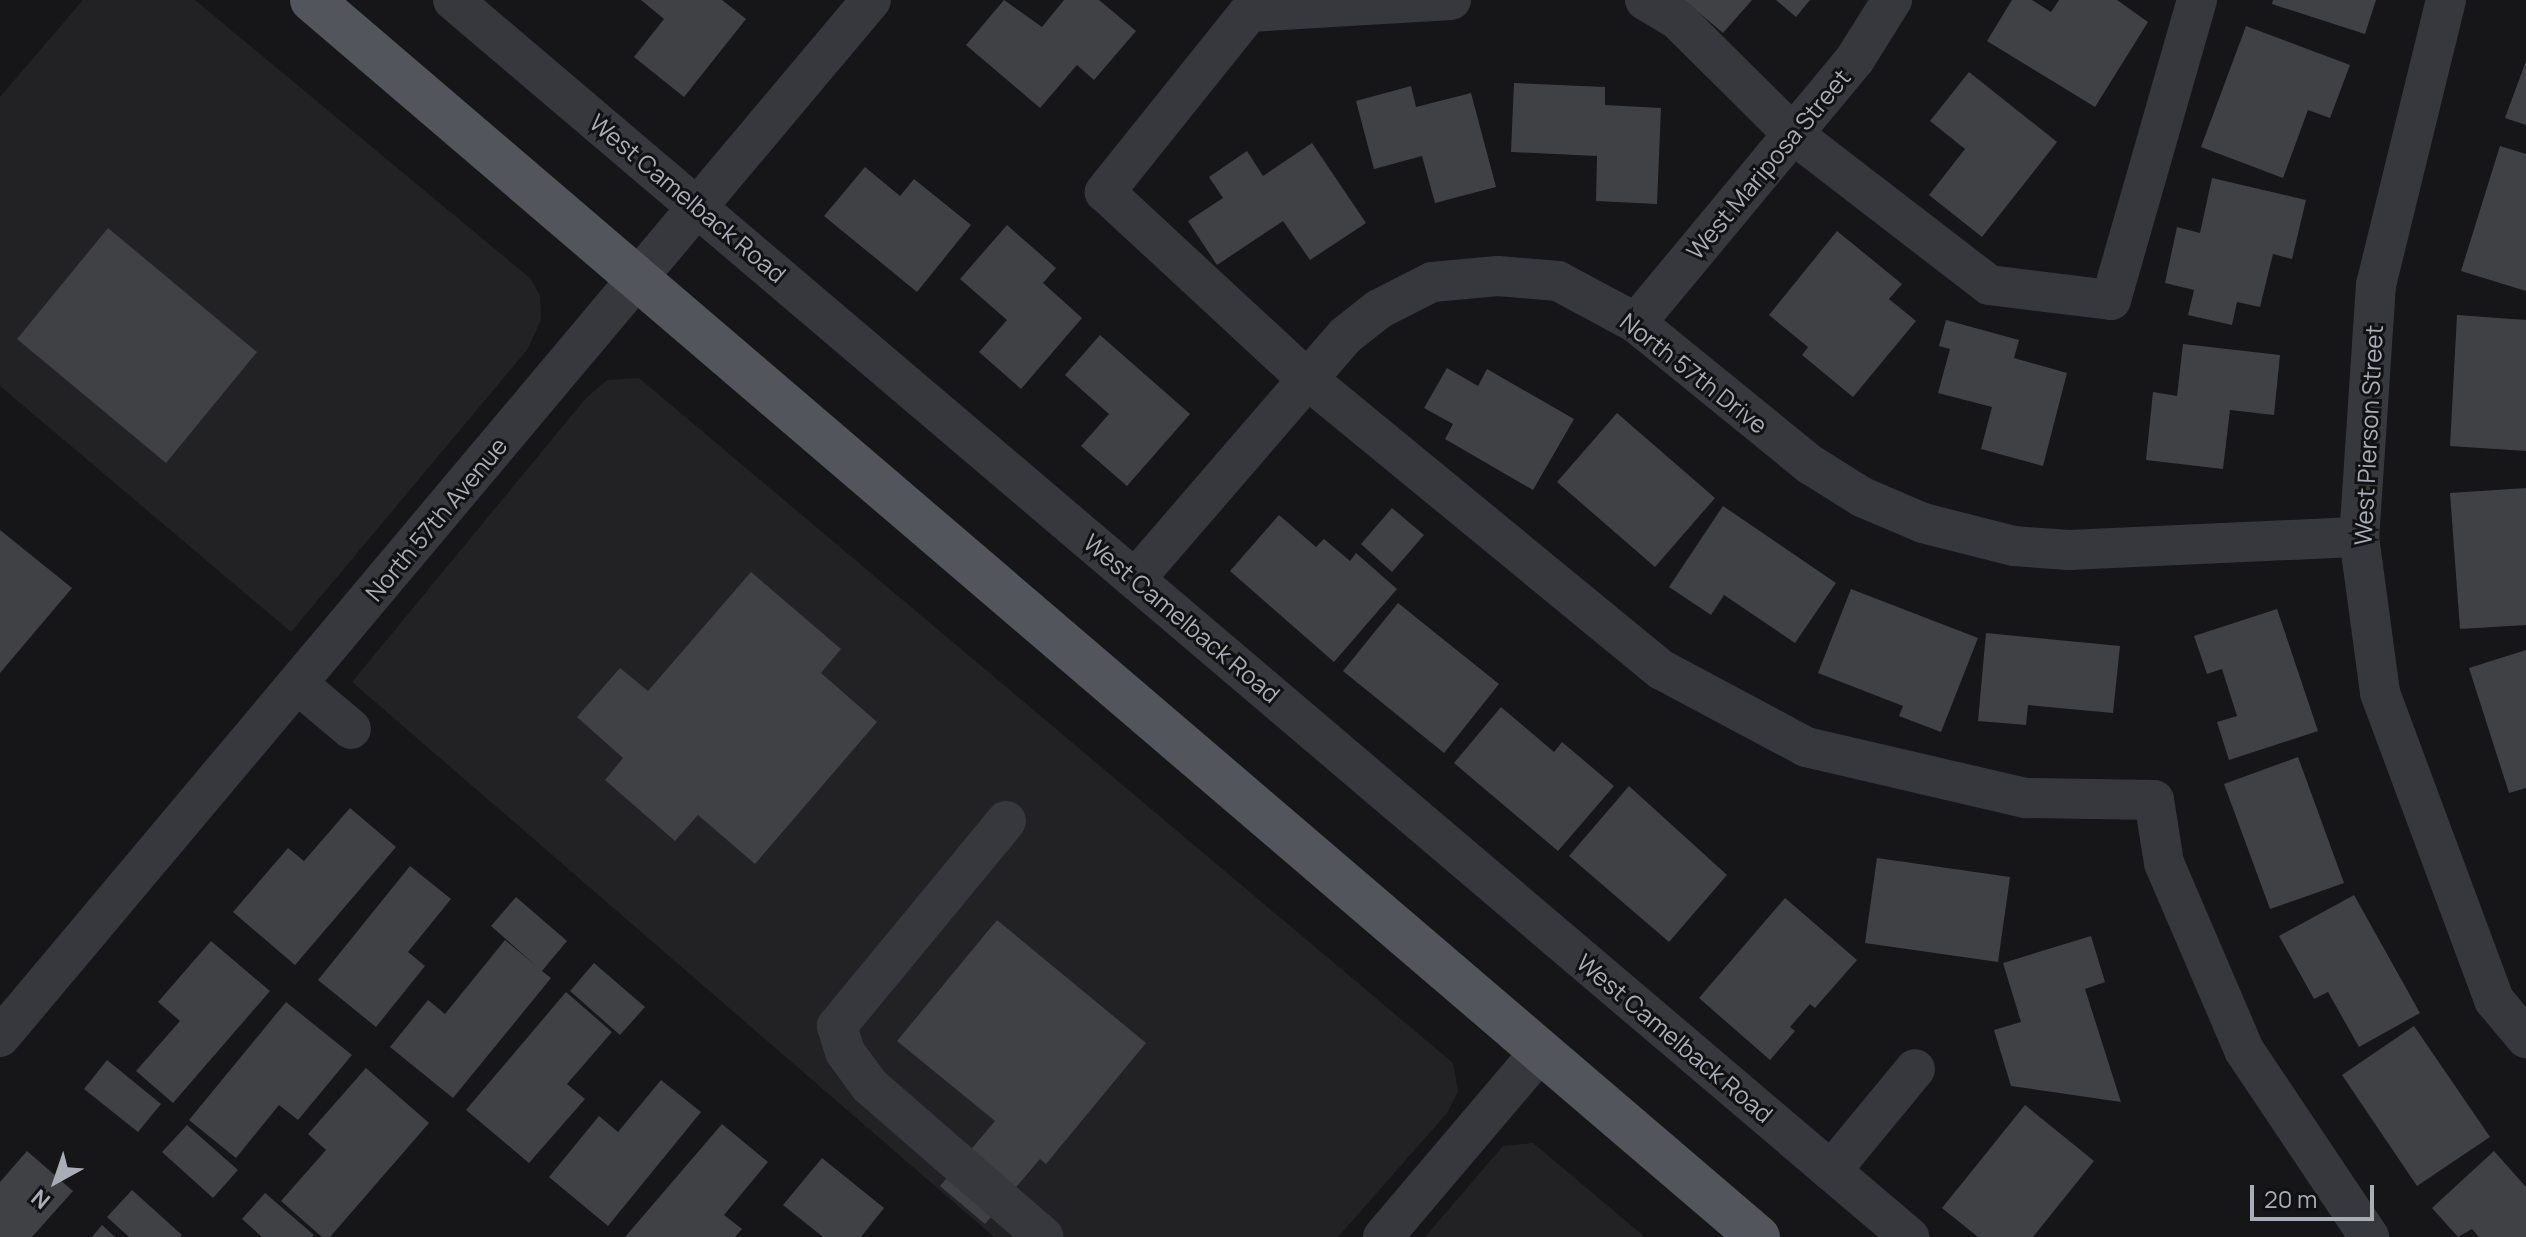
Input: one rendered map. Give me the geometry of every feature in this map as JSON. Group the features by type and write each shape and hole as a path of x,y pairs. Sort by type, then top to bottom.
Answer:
{"main road":[{"path":"312,0 1758,1237"}],"street":[{"name":"West Camelback Road","path":"453,0 696,203 1909,1237"},
{"name":"North 57th Avenue","path":"0,1037 299,685 696,203 871,0"},
{"path":"1451,0 1249,12 1105,192 1306,378 1662,670 1806,747 2026,798 2154,800 2164,863 2244,1050 2369,1237"},
{"path":"1645,0 1677,19 1793,134 1989,285 2111,300 2197,0"},
{"name":"West Mariposa Street","path":"1636,323 1855,59 1892,0"},
{"name":"West Pierson Street","path":"2446,0 2376,284 2359,537 2380,693 2494,1000 2526,1038"},
{"name":"North 57th Drive","path":"1136,578 1306,378 1379,309 1432,282 1498,276 1558,281 1636,323 1811,465 1862,497 1937,527 2014,546 2069,550 2359,537"},
{"path":"299,685 351,729"},
{"path":"1006,821 837,1026 845,1052 870,1086 1044,1237"},
{"path":"1383,1237 1540,1052"},
{"path":"1831,1171 1915,1069"}],"shaded area":[{"path":"83,0 195,0 531,279 540,296 541,320 527,350 291,632 0,386 0,97"},
{"path":"639,378 1453,1063 1458,1092 1447,1113 1338,1237 994,1237 352,682 586,398 607,380"},
{"path":"1533,1143 1645,1237 1425,1237 1503,1146"}],"building":[{"path":"641,0 722,0 746,19 684,97 634,57 664,19"},
{"path":"1004,0 1042,27 1064,0 1099,0 1136,31 1094,80 1077,65 1040,108 966,45"},
{"path":"1684,0 1752,0 1723,33"},
{"path":"1776,0 1810,0 1796,17"},
{"path":"2012,0 2032,0 2051,12 2059,0 2117,0 2148,22 2095,107 1987,41"},
{"path":"2273,0 2376,0 2365,34 2272,4"},
{"path":"2246,26 2350,65 2330,118 2308,110 2283,178 2201,147"},
{"path":"2526,61 2526,125 2505,118"},
{"path":"1969,72 2057,142 1982,237 1929,195 1965,149 1930,121"},
{"path":"1514,83 1605,87 1605,105 1661,108 1657,204 1596,201 1597,156 1511,152"},
{"path":"1411,86 1416,107 1471,93 1496,187 1435,203 1422,156 1374,169 1356,101"},
{"path":"1312,143 1366,223 1310,260 1283,221 1217,265 1188,221 1223,198 1209,177 1247,151 1263,176"},
{"path":"2500,146 2526,154 2526,291 2461,271"},
{"path":"865,167 900,196 914,179 971,225 917,292 824,216"},
{"path":"2212,178 2306,200 2292,259 2273,254 2260,307 2237,302 2232,325 2188,315 2194,290 2165,283 2177,227 2200,233"},
{"path":"1007,225 1056,268 1043,283 1082,318 1021,389 979,352 1007,320 960,279"},
{"path":"108,228 257,352 166,463 17,339"},
{"path":"1837,231 1902,284 1889,299 1916,321 1853,397 1802,355 1808,347 1769,315"},
{"path":"2457,315 2526,320 2526,451 2450,446"},
{"path":"1946,320 2019,340 2014,358 2067,373 2043,466 1981,449 1992,407 1938,393 1950,349 1939,346"},
{"path":"1100,335 1190,414 1127,486 1081,446 1109,414 1065,375"},
{"path":"2183,344 2280,355 2274,415 2230,410 2223,469 2146,460 2153,392 2177,396"},
{"path":"1447,368 1478,386 1487,369 1574,419 1533,490 1445,439 1453,424 1424,408"},
{"path":"1617,413 1715,498 1655,567 1557,482"},
{"path":"2526,488 2526,625 2460,629 2450,493"},
{"path":"1723,506 1836,583 1795,643 1724,595 1711,615 1669,587"},
{"path":"1392,508 1424,535 1392,572 1361,544"},
{"path":"1279,515 1316,547 1324,539 1350,561 1356,553 1397,589 1334,662 1230,571"},
{"path":"0,530 72,588 0,673"},
{"path":"751,572 841,649 821,673 877,722 755,864 698,815 675,841 605,780 623,758 577,717 620,668 648,691"},
{"path":"1851,589 1978,638 1941,732 1899,716 1903,706 1818,673"},
{"path":"1398,603 1499,684 1444,753 1343,671"},
{"path":"2277,609 2318,731 2229,760 2217,722 2237,716 2222,669 2207,674 2194,636"},
{"path":"1986,633 2120,646 2113,713 2028,705 2026,725 1978,721"},
{"path":"2526,650 2526,788 2509,793 2469,668"},
{"path":"1501,707 1554,752 1562,742 1614,786 1558,851 1454,763"},
{"path":"2298,757 2344,883 2270,909 2224,784"},
{"path":"1629,786 1727,875 1669,942 1569,856"},
{"path":"350,808 396,847 295,965 233,912 288,848 304,861"},
{"path":"1877,858 2010,877 1998,962 1865,943"},
{"path":"410,866 451,899 408,952 425,966 376,1027 318,980"},
{"path":"2354,895 2420,1013 2359,1047 2328,992 2314,999 2279,936"},
{"path":"516,897 567,941 542,971 551,978 453,1098 390,1047 428,1000 445,1014 505,940 535,965 491,926"},
{"path":"1785,898 1857,960 1815,1008 1810,1004 1790,1027 1795,1031 1770,1060 1699,998"},
{"path":"997,920 1146,1043 1046,1164 1040,1159 985,1224 940,1186 995,1121 897,1041"},
{"path":"2091,936 2105,982 2085,989 2121,1102 2011,1086 1994,1030 2021,1022 2003,963"},
{"path":"211,941 270,991 173,1103 136,1071 180,1021 158,1002"},
{"path":"594,963 645,1007 620,1035 570,991"},
{"path":"566,992 612,1032 567,1084 585,1099 529,1163 466,1110"},
{"path":"286,1002 352,1055 298,1120 279,1105 236,1158 189,1120"},
{"path":"2414,1026 2490,1137 2417,1186 2342,1075"},
{"path":"107,1060 161,1104 138,1132 84,1089"},
{"path":"366,1068 429,1123 330,1237 322,1237 281,1201 326,1150 308,1134"},
{"path":"661,1080 701,1112 608,1226 549,1177 599,1116 618,1132"},
{"path":"2025,1105 2094,1161 2033,1237 1978,1237 1942,1208"},
{"path":"722,1124 768,1162 724,1215 742,1229 735,1237 625,1237"},
{"path":"187,1125 238,1170 213,1198 162,1152"},
{"path":"27,1151 73,1191 32,1237 0,1237 0,1182"},
{"path":"2494,1151 2526,1187 2526,1237 2479,1237 2472,1229 2458,1237 2432,1208"},
{"path":"822,1158 884,1208 861,1237 823,1237 783,1205"},
{"path":"132,1190 182,1235 129,1237 107,1217"},
{"path":"265,1193 314,1235 262,1237 242,1219"},
{"path":"102,1225 115,1237 92,1237"}]}
